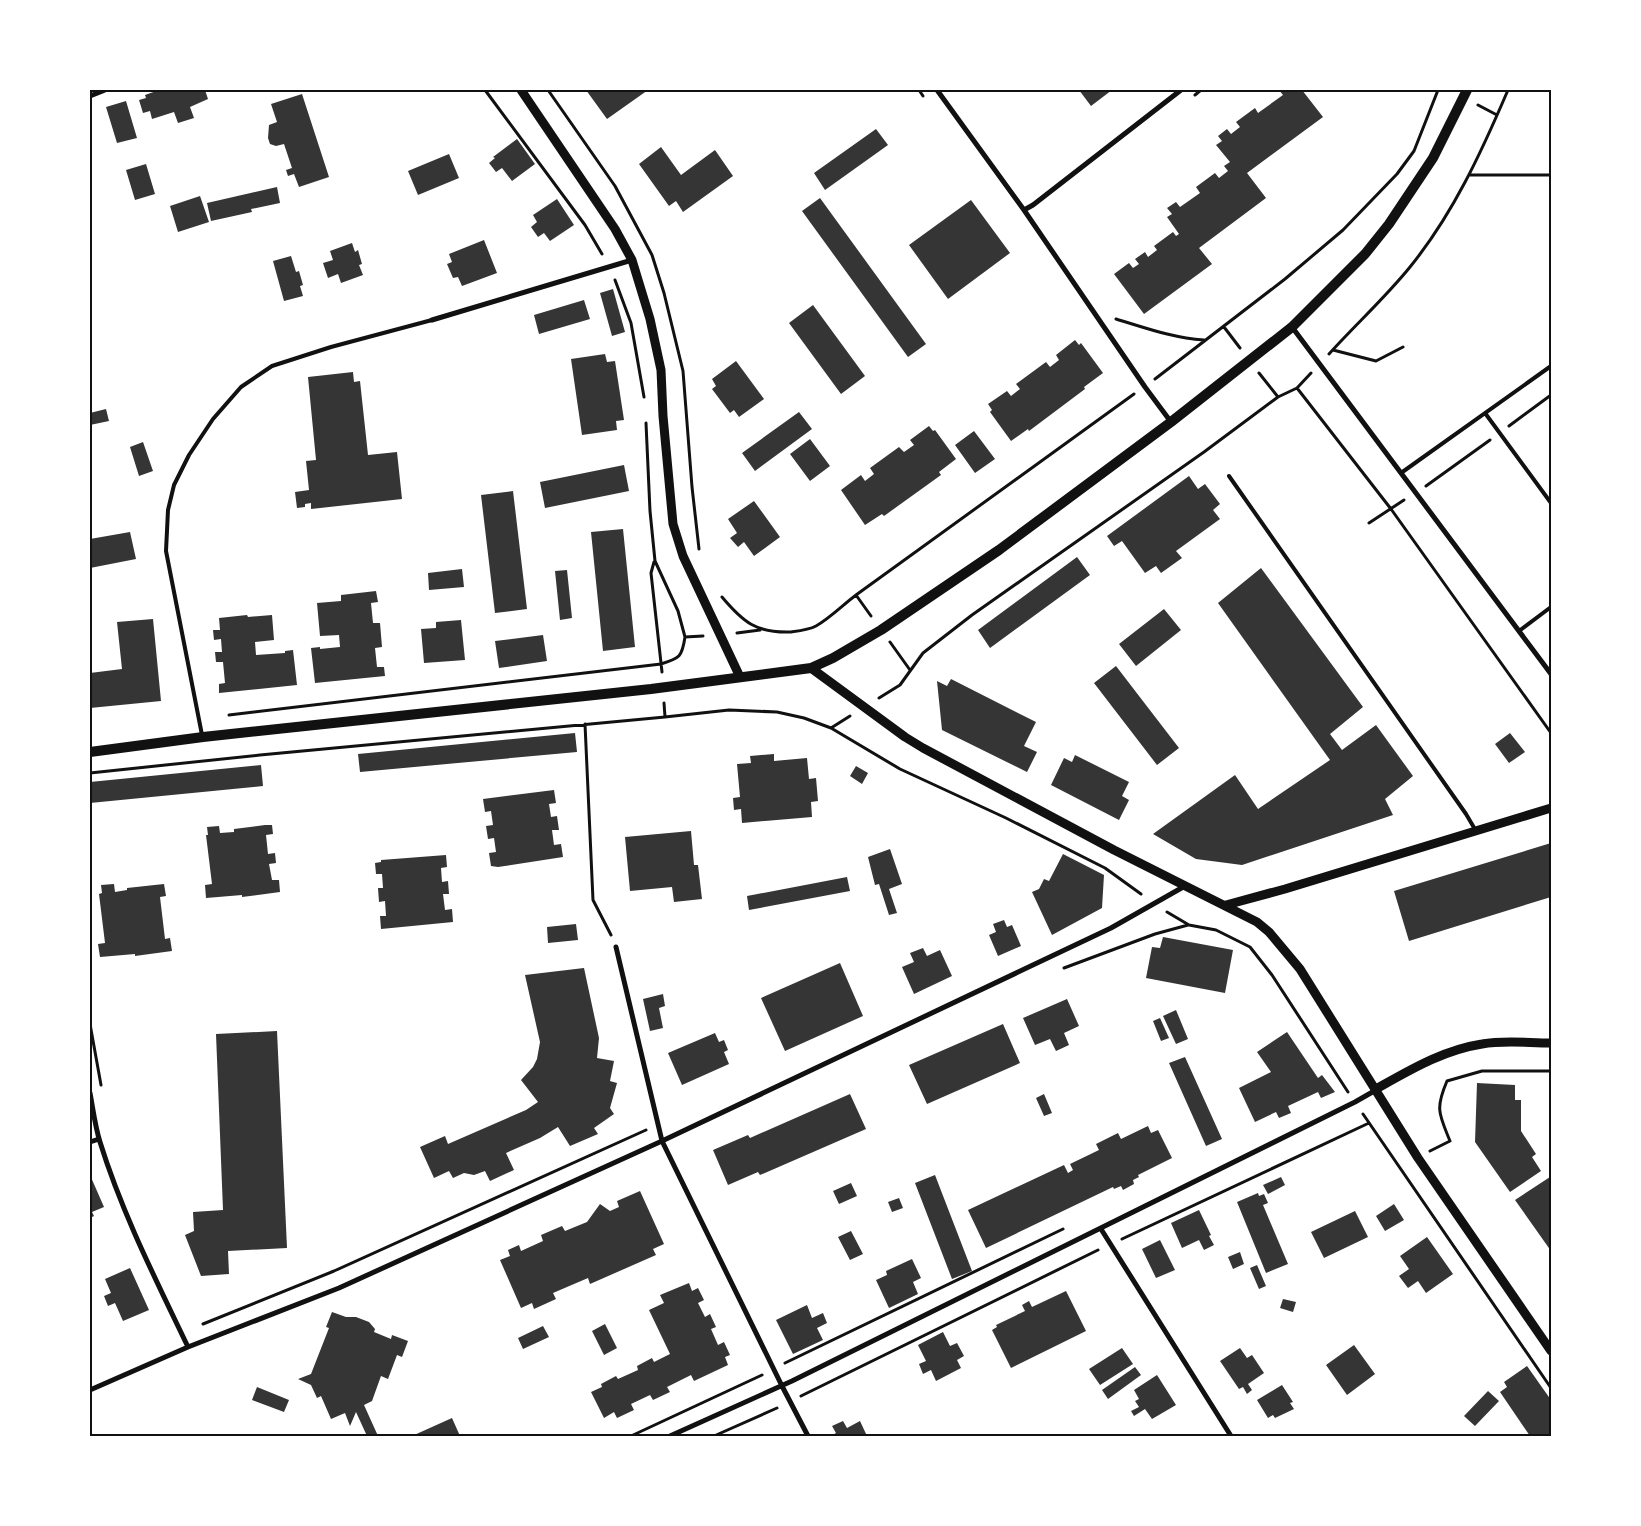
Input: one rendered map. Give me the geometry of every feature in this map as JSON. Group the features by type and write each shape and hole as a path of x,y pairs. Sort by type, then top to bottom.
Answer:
{"main road":[{"path":"90,752 650,689 811,668 833,658 881,630 999,550 1171,422 1292,327 1359,260 1389,224 1432,158 1467,90"}],"street":[{"path":"90,96 105,90"},
{"path":"521,90 615,229 632,260 650,319 661,370 663,416 673,524 683,556 740,677"},
{"path":"937,90 1024,210 1171,422"},
{"path":"1024,210 1041,199 1181,90"},
{"path":"432,320 632,260"},
{"path":"1292,327 1551,674"},
{"path":"811,668 923,748 1114,850 1226,905 1257,922 1270,932 1294,961 1418,1158 1551,1351"},
{"path":"1226,905 1285,889 1551,808"},
{"path":"90,1390 188,1347 340,1288 662,1141 1111,928 1185,885"},
{"path":"616,947 662,1141 808,1436"},
{"path":"670,1436 782,1386 1101,1229 1355,1102 1415,1067 1455,1050 1481,1044 1501,1042 1551,1043"},
{"path":"90,1093 99,1140 111,1173 144,1255 188,1347"},
{"path":"90,1142 99,1140"},
{"path":"1101,1229 1231,1436"}],"lane":[{"path":"202,738 166,551 168,510 174,485 189,455 213,419 241,387 272,366 330,347 432,320"},
{"path":"1401,473 1551,366"},
{"path":"1485,413 1551,503"},
{"path":"1229,476 1476,831"},
{"path":"1519,631 1551,607"}],"path":[{"path":"485,90 585,225 610,267 631,323 644,398"},
{"path":"548,90 615,186 652,255 664,293 683,370 692,487 700,554"},
{"path":"686,637 761,630 779,632 799,631 816,626 1145,386 1277,285 1343,230 1397,174 1414,151 1438,90"},
{"path":"865,707 900,685 923,653 972,615 1204,452 1278,397 1297,388 1409,268 1446,217 1469,175 1508,90"},
{"path":"1469,175 1551,176"},
{"path":"1112,317 1155,332 1188,339 1205,340"},
{"path":"1333,350 1376,361 1403,347"},
{"path":"1297,388 1391,509 1551,733"},
{"path":"229,715 661,664 677,659 683,652 686,637 678,611 655,561 650,511 645,417"},
{"path":"1369,523 1391,509"},
{"path":"655,561 650,574 661,664"},
{"path":"717,591 736,613 761,630"},
{"path":"90,773 585,724 665,718 729,710 777,712 804,718 831,728 900,769 1006,818 1105,868 1155,904 1189,925 1216,930 1250,947 1272,975 1368,1123 1551,1388"},
{"path":"585,724 593,900 616,947"},
{"path":"90,1024 102,1088"},
{"path":"1450,1141 1438,1113 1441,1095 1447,1081 1482,1071 1551,1071"},
{"path":"714,1436 790,1402 1110,1244 1368,1123"},
{"path":"181,1333 334,1271 658,1125"},
{"path":"631,1436 774,1370 1070,1225"}],"building":[{"path":"159,90 205,90 208,99 190,107 194,118 178,123 174,112 152,119 150,111 143,113 139,100 146,98 145,95"},
{"path":"586,90 648,90 607,119"},
{"path":"1079,90 1112,90 1091,106"},
{"path":"1279,90 1302,90 1323,117 1247,173 1266,198 1199,248 1212,264 1144,314 1114,274 1129,263 1133,268 1139,264 1135,259 1145,252 1148,257 1157,250 1154,246 1173,232 1176,236 1179,234 1167,217 1172,214 1167,208 1176,202 1180,207 1200,193 1196,187 1215,173 1219,178 1228,171 1224,166 1230,162 1216,145 1222,141 1218,136 1227,129 1231,134 1240,127 1236,122 1255,108 1258,113 1283,95"},
{"path":"302,94 329,177 299,187 294,174 288,176 286,170 292,168 284,144 276,146 270,144 268,138 269,125 277,122 271,104"},
{"path":"126,101 137,138 117,143 106,107"},
{"path":"876,129 888,145 825,190 814,173"},
{"path":"517,139 535,164 512,181 502,168 496,172 489,163 495,158 493,157"},
{"path":"661,147 681,175 715,150 733,176 683,212 676,201 669,206 639,164"},
{"path":"449,154 459,178 418,195 408,171"},
{"path":"146,164 155,194 135,200 126,170"},
{"path":"277,187 280,203 251,209 252,212 211,221 207,203"},
{"path":"200,196 209,222 178,232 170,206"},
{"path":"820,198 926,344 908,357 802,211"},
{"path":"557,199 574,225 550,241 544,233 538,237 531,227 537,222 533,215"},
{"path":"971,200 1010,253 948,299 909,245"},
{"path":"484,240 497,273 462,286 458,277 453,278 447,264 452,262 449,254"},
{"path":"352,243 355,252 358,250 362,264 359,265 363,275 341,283 338,274 328,278 323,263 333,260 330,251"},
{"path":"291,256 296,272 299,271 303,285 300,286 303,296 284,301 273,261"},
{"path":"613,289 625,332 612,336 600,293"},
{"path":"584,300 590,319 539,334 534,315"},
{"path":"813,305 865,376 841,394 789,323"},
{"path":"1075,340 1079,345 1081,343 1103,373 1029,431 1028,429 1011,441 990,412 992,410 988,404 1007,391 1011,396 1020,389 1016,384 1046,362 1050,367 1059,360 1056,355"},
{"path":"605,354 607,362 615,361 624,420 616,421 617,430 582,435 571,359"},
{"path":"736,361 764,399 739,417 734,410 730,413 712,389 716,386 712,379"},
{"path":"353,372 354,382 360,381 368,455 397,452 402,499 311,509 311,503 305,504 305,507 297,508 295,492 309,490 306,461 316,460 308,377"},
{"path":"106,409 109,421 90,425 90,413"},
{"path":"799,412 812,429 755,471 742,453"},
{"path":"929,426 933,431 935,430 956,459 939,472 941,475 884,516 882,514 865,525 841,490 861,475 865,481 874,474 870,468 899,447 904,452 914,445 910,440"},
{"path":"974,431 995,459 975,473 955,445"},
{"path":"810,439 830,466 810,481 790,454"},
{"path":"143,442 153,471 139,476 130,447"},
{"path":"624,465 629,491 545,508 540,482"},
{"path":"1189,476 1198,489 1205,484 1220,504 1213,510 1220,519 1176,551 1182,558 1161,573 1156,566 1145,573 1122,541 1114,546 1107,536"},
{"path":"513,491 527,609 495,613 481,495"},
{"path":"754,501 780,537 754,556 744,542 738,547 730,538 737,533 728,519"},
{"path":"623,529 635,647 603,651 591,532"},
{"path":"130,532 136,559 90,568 90,539"},
{"path":"1077,557 1090,575 990,648 978,630"},
{"path":"1261,568 1363,707 1330,734 1342,750 1376,725 1413,776 1385,799 1393,815 1242,865 1196,859 1153,834 1235,775 1258,809 1330,760 1218,603"},
{"path":"462,569 464,587 429,590 428,573"},
{"path":"567,570 572,618 560,620 555,571"},
{"path":"376,591 378,602 371,603 373,623 380,623 382,647 375,648 377,667 384,667 385,676 315,683 311,648 340,647 339,635 320,636 317,603 341,601 341,595"},
{"path":"1164,609 1181,630 1136,666 1119,644"},
{"path":"247,615 248,617 272,615 274,640 255,642 256,655 285,653 285,651 293,650 297,685 219,693 219,684 225,683 223,662 216,662 215,652 222,652 221,639 214,640 213,630 220,630 219,618"},
{"path":"153,619 161,701 90,708 90,673 122,669 117,622"},
{"path":"461,620 465,660 424,663 421,629 436,628 436,622"},
{"path":"543,635 547,661 499,668 495,641"},
{"path":"1116,666 1179,748 1157,765 1094,683"},
{"path":"951,679 1036,722 1024,746 1037,752 1027,772 942,730 937,681 947,686"},
{"path":"575,733 577,752 360,772 358,754"},
{"path":"1510,733 1525,752 1509,763 1495,744"},
{"path":"774,754 774,761 807,758 809,779 816,778 818,801 811,802 812,817 742,823 741,809 734,810 733,798 740,797 737,764 751,763 750,756"},
{"path":"1075,755 1129,782 1122,796 1129,800 1119,820 1051,785 1064,758 1072,762"},
{"path":"261,765 263,786 90,803 90,782"},
{"path":"856,766 868,773 862,784 850,776"},
{"path":"554,790 556,803 549,804 551,817 557,816 559,830 552,830 554,845 561,844 563,857 498,867 491,866 489,853 496,852 494,838 488,839 486,826 493,825 491,811 485,812 483,799"},
{"path":"272,825 273,834 266,835 268,854 275,853 276,863 269,864 272,880 279,880 280,892 242,897 242,895 206,898 205,885 212,884 206,835 208,835 207,827 219,826 220,833"},
{"path":"691,831 694,865 698,865 702,899 674,902 672,887 630,891 625,837"},
{"path":"1551,843 1551,897 1409,941 1394,891"},
{"path":"890,849 902,884 889,889 897,913 889,915 879,884 875,885 868,857"},
{"path":"1063,854 1104,875 1102,908 1052,935 1032,892 1039,889 1044,879 1049,881"},
{"path":"446,855 447,867 441,868 442,882 448,881 449,894 443,894 445,910 452,909 453,922 381,929 380,916 386,916 385,901 379,902 378,888 383,888 382,874 376,874 375,863 381,862 381,860"},
{"path":"847,877 850,891 749,910 747,896"},
{"path":"114,884 115,892 127,890 127,888 164,884 166,896 160,897 165,939 170,938 172,951 135,956 135,954 100,957 98,944 105,943 99,894 102,893 101,885"},
{"path":"1004,920 1007,927 1012,925 1021,946 998,956 989,935 996,932 993,924"},
{"path":"576,924 578,940 548,943 547,927"},
{"path":"1163,937 1233,950 1225,993 1146,978 1152,947 1160,948"},
{"path":"923,948 927,956 940,950 952,976 914,994 902,967 914,962 910,953"},
{"path":"840,963 863,1016 785,1051 761,998"},
{"path":"584,968 599,1038 597,1058 614,1061 610,1081 617,1083 610,1108 614,1114 594,1128 598,1134 570,1146 558,1127 540,1138 506,1153 514,1170 490,1181 485,1171 474,1175 464,1173 453,1178 449,1171 434,1178 420,1147 445,1136 448,1144 526,1110 538,1102 521,1080 533,1067 537,1059 540,1042 525,975"},
{"path":"663,994 665,1006 659,1008 663,1028 650,1031 643,999"},
{"path":"1067,999 1079,1026 1064,1033 1069,1045 1056,1051 1050,1039 1035,1045 1023,1018"},
{"path":"1176,1010 1188,1039 1176,1044 1163,1016"},
{"path":"1160,1018 1169,1038 1161,1041 1153,1021"},
{"path":"1003,1024 1020,1063 927,1104 909,1065"},
{"path":"277,1031 287,1248 228,1251 229,1274 201,1276 185,1235 194,1231 193,1212 223,1210 216,1034"},
{"path":"1287,1032 1318,1078 1322,1075 1335,1092 1321,1098 1318,1092 1288,1106 1291,1113 1279,1118 1276,1112 1255,1122 1239,1088 1271,1072 1257,1052"},
{"path":"715,1033 719,1042 724,1040 728,1050 724,1052 729,1064 682,1085 668,1053"},
{"path":"1185,1057 1222,1139 1206,1146 1169,1063"},
{"path":"1477,1083 1515,1085 1515,1100 1521,1100 1521,1131 1536,1154 1532,1157 1541,1171 1510,1192 1475,1142"},
{"path":"850,1094 866,1129 760,1175 758,1172 728,1185 713,1150 748,1135 750,1138"},
{"path":"1044,1094 1052,1113 1044,1116 1036,1098"},
{"path":"1148,1126 1151,1133 1158,1130 1172,1158 1138,1175 1139,1177 1133,1180 1134,1184 1123,1190 1121,1186 1114,1189 1113,1187 986,1248 968,1210 1064,1165 1068,1173 1073,1170 1070,1164 1099,1150 1096,1144 1118,1133 1121,1139"},
{"path":"90,1175 104,1207 92,1212 94,1216 90,1218"},
{"path":"935,1175 972,1271 952,1279 915,1183"},
{"path":"1281,1177 1285,1185 1268,1194 1263,1185"},
{"path":"1550,1177 1551,1179 1551,1251 1515,1200"},
{"path":"851,1183 857,1196 839,1204 833,1191"},
{"path":"640,1191 664,1244 653,1249 656,1255 590,1284 588,1278 553,1293 556,1299 534,1309 532,1303 521,1308 500,1260 510,1256 508,1250 519,1245 521,1251 543,1241 541,1235 562,1226 565,1231 587,1222 600,1204 610,1211 619,1207 617,1201"},
{"path":"1258,1193 1259,1196 1264,1194 1268,1203 1263,1205 1288,1264 1266,1273 1237,1202"},
{"path":"899,1198 903,1208 892,1212 888,1202"},
{"path":"1394,1204 1404,1220 1385,1231 1376,1216"},
{"path":"1199,1210 1214,1245 1204,1250 1199,1240 1182,1248 1171,1223"},
{"path":"1355,1211 1368,1237 1324,1258 1311,1232"},
{"path":"851,1231 863,1254 850,1260 838,1237"},
{"path":"1427,1237 1453,1274 1426,1293 1418,1281 1408,1288 1399,1276 1409,1269 1400,1256"},
{"path":"1160,1240 1175,1270 1156,1278 1142,1249"},
{"path":"1240,1252 1244,1264 1233,1269 1228,1257"},
{"path":"912,1259 921,1278 913,1282 918,1294 889,1308 876,1280 887,1275 886,1271"},
{"path":"1257,1265 1266,1286 1259,1289 1250,1268"},
{"path":"130,1268 149,1310 123,1321 115,1303 108,1306 104,1296 111,1293 105,1279"},
{"path":"689,1283 692,1291 698,1288 704,1300 698,1303 705,1317 710,1314 716,1327 711,1329 718,1345 724,1342 730,1355 725,1357 728,1365 694,1381 691,1375 667,1387 670,1392 653,1400 650,1395 631,1404 634,1410 617,1418 614,1412 604,1418 591,1392 602,1387 601,1384 616,1376 618,1379 638,1370 637,1366 652,1358 654,1362 670,1354 649,1310 664,1303 660,1295"},
{"path":"1066,1291 1086,1331 1011,1368 992,1330 997,1327 996,1325 1025,1311 1022,1305 1029,1301 1032,1307"},
{"path":"1283,1299 1296,1302 1293,1312 1280,1308"},
{"path":"807,1305 812,1318 823,1313 827,1323 817,1328 823,1340 793,1354 776,1320"},
{"path":"332,1312 369,1322 375,1329 374,1332 391,1339 392,1335 408,1341 402,1357 397,1355 388,1379 381,1376 372,1401 364,1405 378,1436 367,1436 356,1412 350,1426 345,1413 331,1419 321,1396 317,1398 311,1385 298,1379 311,1374 329,1328 326,1327"},
{"path":"605,1324 617,1348 604,1355 592,1331"},
{"path":"543,1326 549,1337 523,1349 518,1338"},
{"path":"943,1332 950,1346 957,1343 964,1356 957,1360 961,1368 936,1381 931,1370 923,1374 919,1364 926,1361 918,1345"},
{"path":"1354,1345 1375,1374 1347,1395 1326,1365"},
{"path":"1122,1348 1133,1364 1100,1385 1089,1369"},
{"path":"1240,1348 1247,1358 1252,1355 1264,1373 1248,1384 1252,1390 1247,1394 1243,1387 1239,1389 1220,1361"},
{"path":"1527,1366 1551,1400 1551,1436 1530,1436 1500,1392 1507,1387 1504,1382"},
{"path":"1135,1367 1141,1375 1108,1399 1102,1390"},
{"path":"1157,1375 1176,1405 1152,1419 1145,1409 1134,1416 1131,1411 1139,1407 1135,1401 1139,1399 1134,1390"},
{"path":"1282,1385 1293,1402 1290,1403 1294,1409 1275,1418 1273,1415 1268,1418 1257,1400"},
{"path":"257,1387 289,1400 284,1412 252,1400"},
{"path":"1488,1391 1499,1401 1475,1426 1464,1416"},
{"path":"452,1418 460,1436 412,1436"},
{"path":"843,1421 847,1428 860,1421 867,1436 831,1436 836,1433 832,1426"}]}
